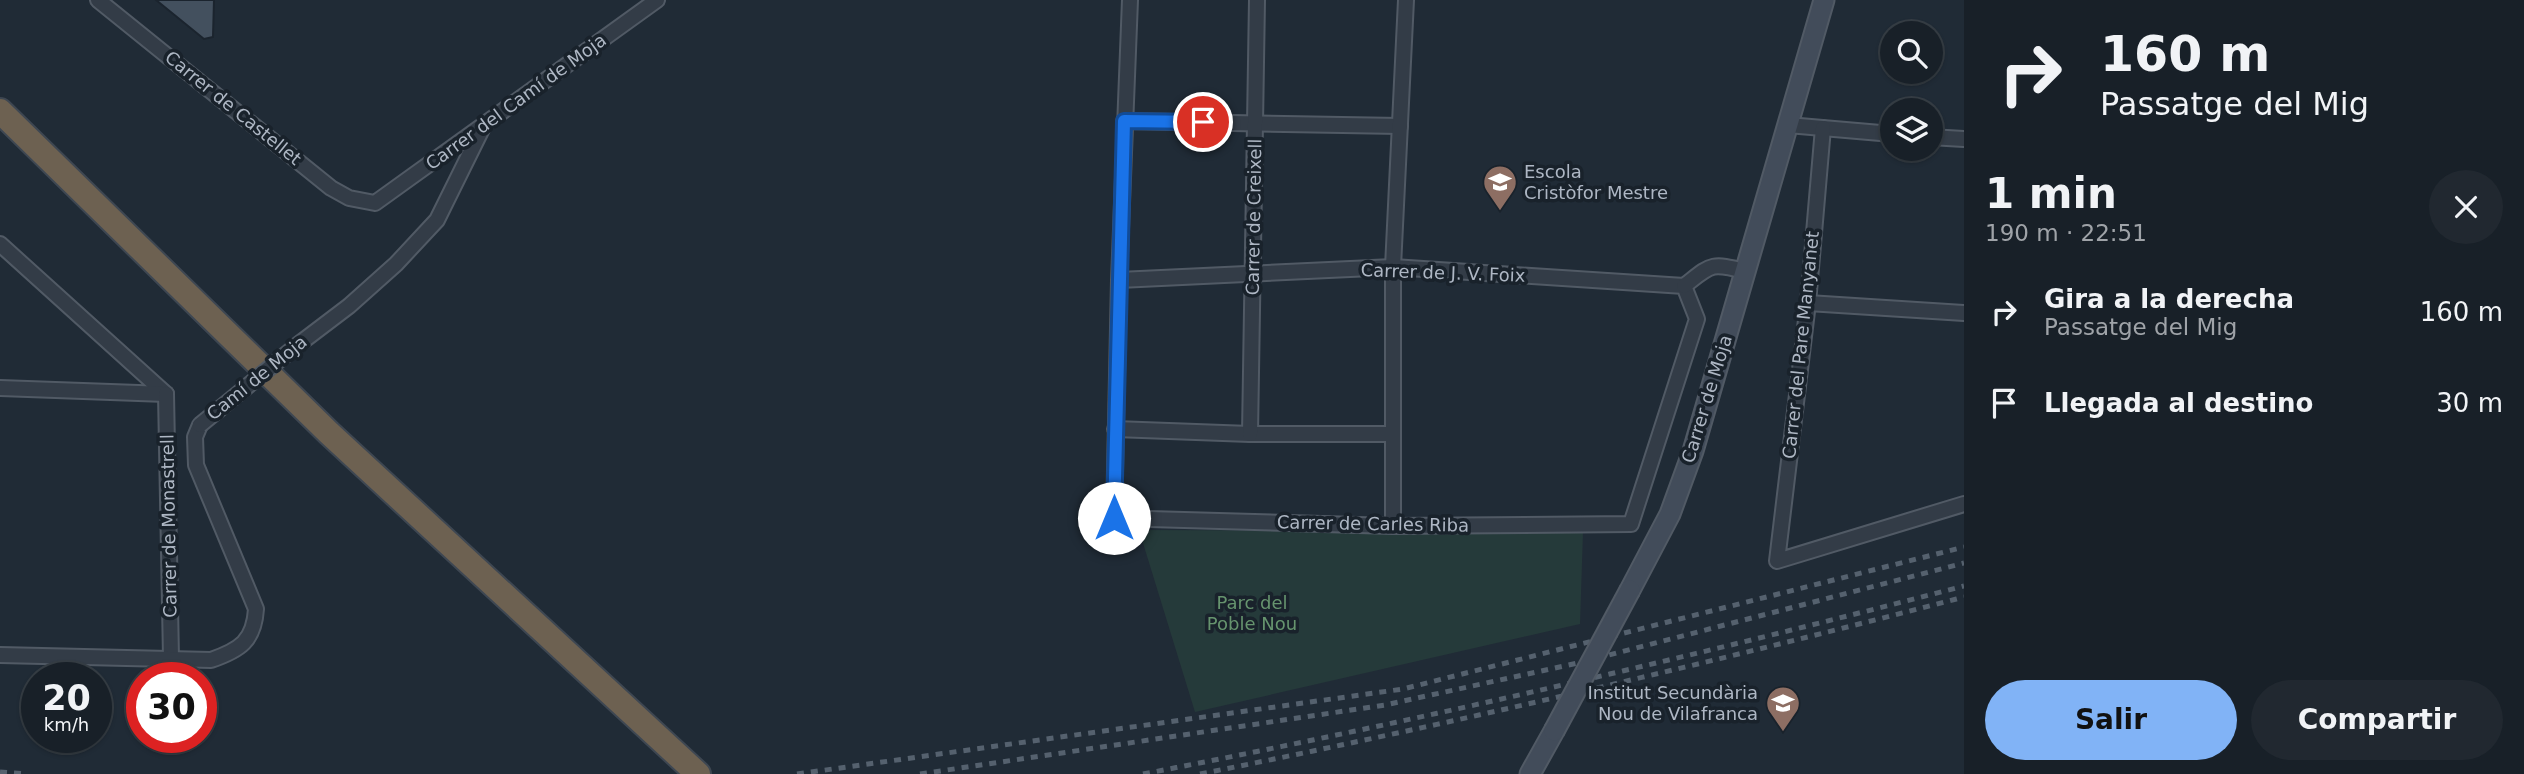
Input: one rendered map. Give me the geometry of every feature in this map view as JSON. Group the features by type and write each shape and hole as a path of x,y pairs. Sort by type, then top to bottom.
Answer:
{"highway":[{"path":"0,111 329,433 698,774"}],"street":[{"name":"Carrer de Castellet","path":"98,0 331,188 349,198 375,203"},
{"name":"Carrer del Camí de Moja","path":"375,203 657,0"},
{"path":"1130,0 1115,429 1393,434"},
{"name":"Carrer de Creixell","path":"1250,433 1257,0"},
{"path":"1393,526 1393,267 1406,0"},
{"name":"Carrer de Moja","path":"1530,774 1670,514 1693,451 1824,0"},
{"path":"1124,121 1400,126"},
{"path":"1788,125 1880,133"},
{"name":"Camí de Moja","path":"0,655 211,660 232,652 246,641 255,625 256,609 196,465 195,437 200,425 349,306 396,264 437,220 484,126"},
{"name":"Carrer del Pare Manyanet","path":"1823,128 1808,303 1777,561 1964,504"},
{"path":"1943,138 1964,139"},
{"path":"0,244 166,394"},
{"path":"1684,286 1710,266 1722,265 1744,271"},
{"name":"Carrer de J. V. Foix","path":"1119,280 1393,267 1684,286"},
{"name":"Carrer de Carles Riba","path":"1115,429 1114,518 1393,526 1631,524 1697,319 1684,286"},
{"path":"1808,303 1964,313"},
{"path":"0,388 166,394"},
{"name":"Carrer de Monastrell","path":"166,394 171,658"}],"green space":[{"name":"Parc del Poble Nou","path":"1139,530 1583,532 1580,624 1195,712"}],"building":[{"path":"156,0 214,0 213,37 204,39"}],"railway":[{"path":"797,774 1403,689 1964,547"},
{"path":"920,774 1385,705 1578,663 1964,563"},
{"path":"1143,774 1555,687 1964,586"},
{"path":"1200,774 1584,691 1964,597"},
{"path":"0,772 27,774"}],"place":[{"name":"Escola Cristòfor Mestre","path":"1500,212"},
{"name":"Institut Secundària Nou de Vilafranca","path":"1783,733"}],"route":[{"path":"1114,518 1124,121 1203,122"}]}
